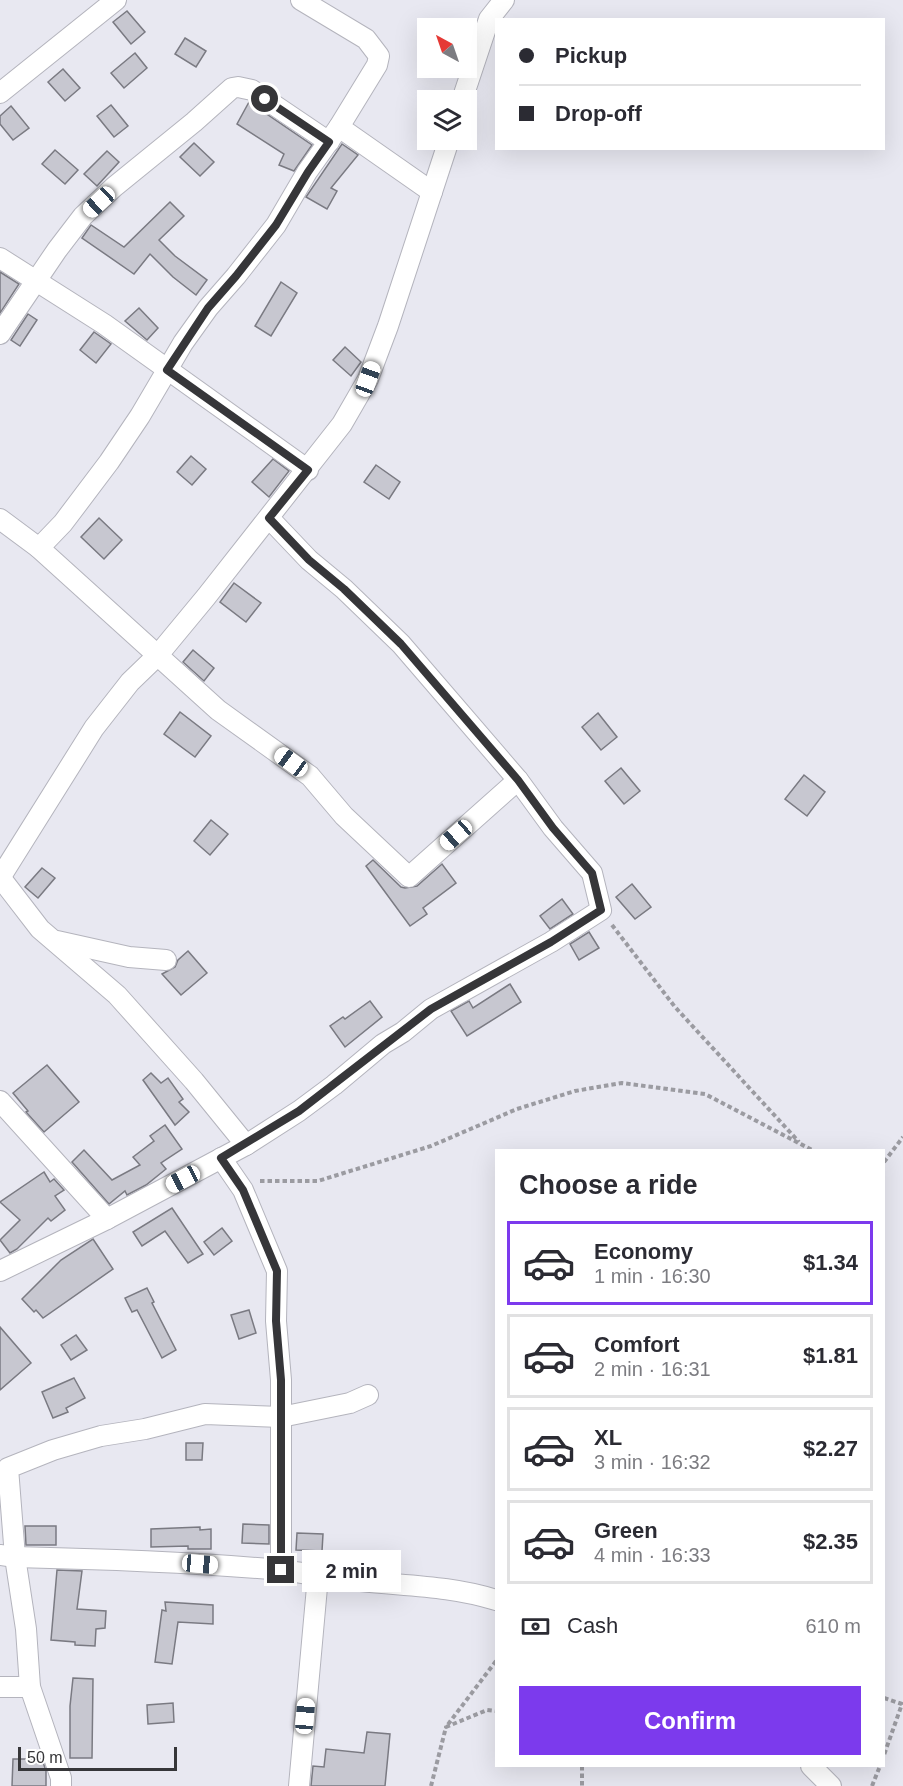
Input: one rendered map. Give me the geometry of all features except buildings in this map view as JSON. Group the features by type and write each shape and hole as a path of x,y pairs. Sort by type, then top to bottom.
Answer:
{"street":[{"path":"0,93 116,0"},
{"path":"39,548 63,523 109,462 141,416 167,370 208,308 276,225 377,65 379,56 366,39 301,0"},
{"path":"465,90 489,19 504,0"},
{"path":"0,334 35,281 83,216 232,88 252,90 432,192"},
{"path":"246,1145 194,1081 117,995 40,929 0,878 94,728 130,682 158,655 308,470 342,424 368,379 405,277 446,150"},
{"path":"0,258 104,324 308,470"},
{"path":"0,1271 107,1219 246,1145 308,1104 431,1009 551,942 601,910 592,873 553,828 518,780 401,644 344,589 309,560 269,518"},
{"path":"0,519 39,548 218,710 310,776 344,816 409,877 518,780"},
{"path":"52,940 129,957 166,960"},
{"path":"0,1101 107,1219"},
{"path":"221,1158 243,1190 277,1271 276,1321 281,1380 281,1570"},
{"path":"61,1786 61,1778 30,1687 26,1629 7,1556 9,1468 53,1450 101,1436 145,1429 205,1414 281,1417 350,1403 369,1395"},
{"path":"7,1556 200,1564 281,1570 360,1581 438,1587 495,1600"},
{"path":"298,1786 318,1575"},
{"path":"0,1687 30,1687"},
{"path":"812,1767 831,1786"}],"path":[{"path":"601,910 675,1007 801,1145"},
{"path":"255,1181 318,1181 431,1146 527,1106 575,1091 622,1083 705,1094 810,1149"},
{"path":"885,1161 903,1137"},
{"path":"431,1786 446,1727 495,1663"},
{"path":"885,1698 902,1704 885,1752"},
{"path":"446,1727 487,1710 495,1711"},
{"path":"582,1767 582,1786"},
{"path":"872,1786 880,1767"}],"route":[{"path":"265,99 329,142 293,195 276,225 208,308 167,370 308,470 269,518 309,560 344,589 401,644 518,780 580,862 592,873 601,910 551,942 431,1009 299,1111 221,1158 243,1190 277,1271 276,1321 281,1380 281,1570"}]}
